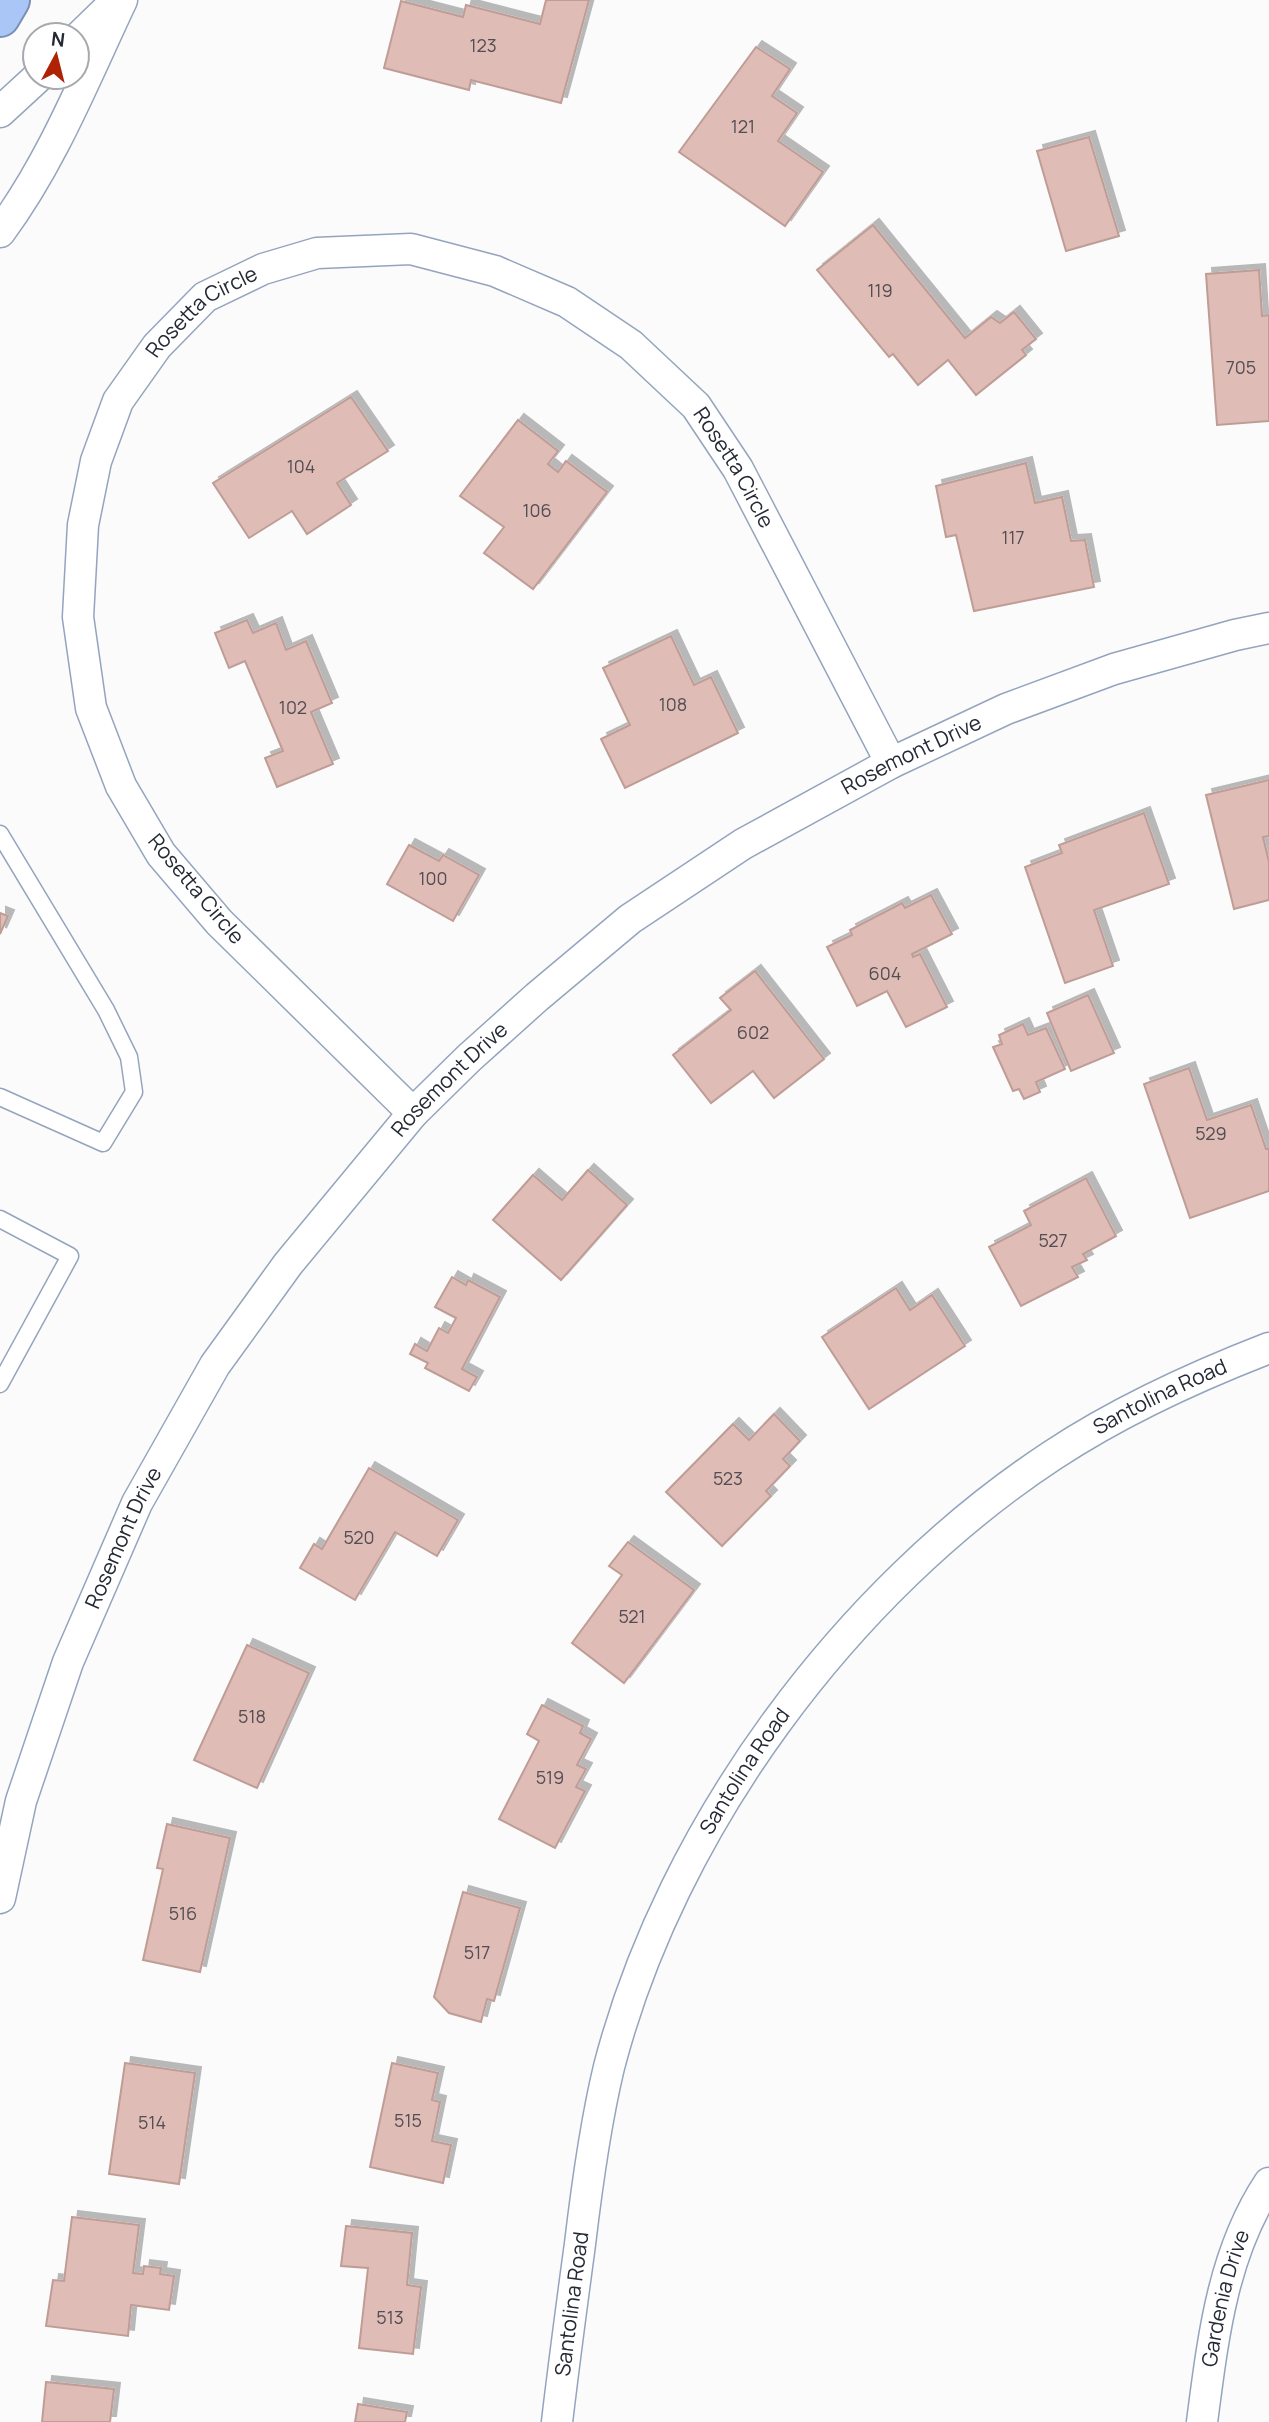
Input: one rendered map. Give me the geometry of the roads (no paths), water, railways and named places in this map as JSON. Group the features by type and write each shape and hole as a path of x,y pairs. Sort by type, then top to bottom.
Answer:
{"highway":[{"path":"0,17 10,0"}],"street":[{"path":"91,26 120,0"},
{"path":"0,232 28,190 61,130 120,0"},
{"path":"0,112 23,91"},
{"name":"Rosetta Circle","path":"413,1113 219,922 161,853 121,786 91,708 78,617 83,525 96,461 118,401 157,346 205,297 262,269 317,253 411,249 507,276 567,302 631,345 696,406 738,469 891,763"},
{"name":"Rosemont Drive","path":"0,1898 21,1801 64,1675 137,1503 215,1364 288,1264 413,1113 537,997 630,919 743,844 891,763 1006,709 1114,670 1235,635 1269,628"},
{"name":"Santolina Road","path":"556,2422 591,2160 613,2055 632,1992 667,1906 758,1746 854,1626 914,1566 979,1510 1053,1455 1139,1404 1269,1348"},
{"name":"Gardenia Drive","path":"1202,2422 1214,2331 1228,2272 1254,2206 1269,2183"}],"lane":[{"path":"0,834 106,1010 129,1057 134,1092 103,1143 0,1097"},
{"path":"0,1219 70,1256 0,1384"}]}
